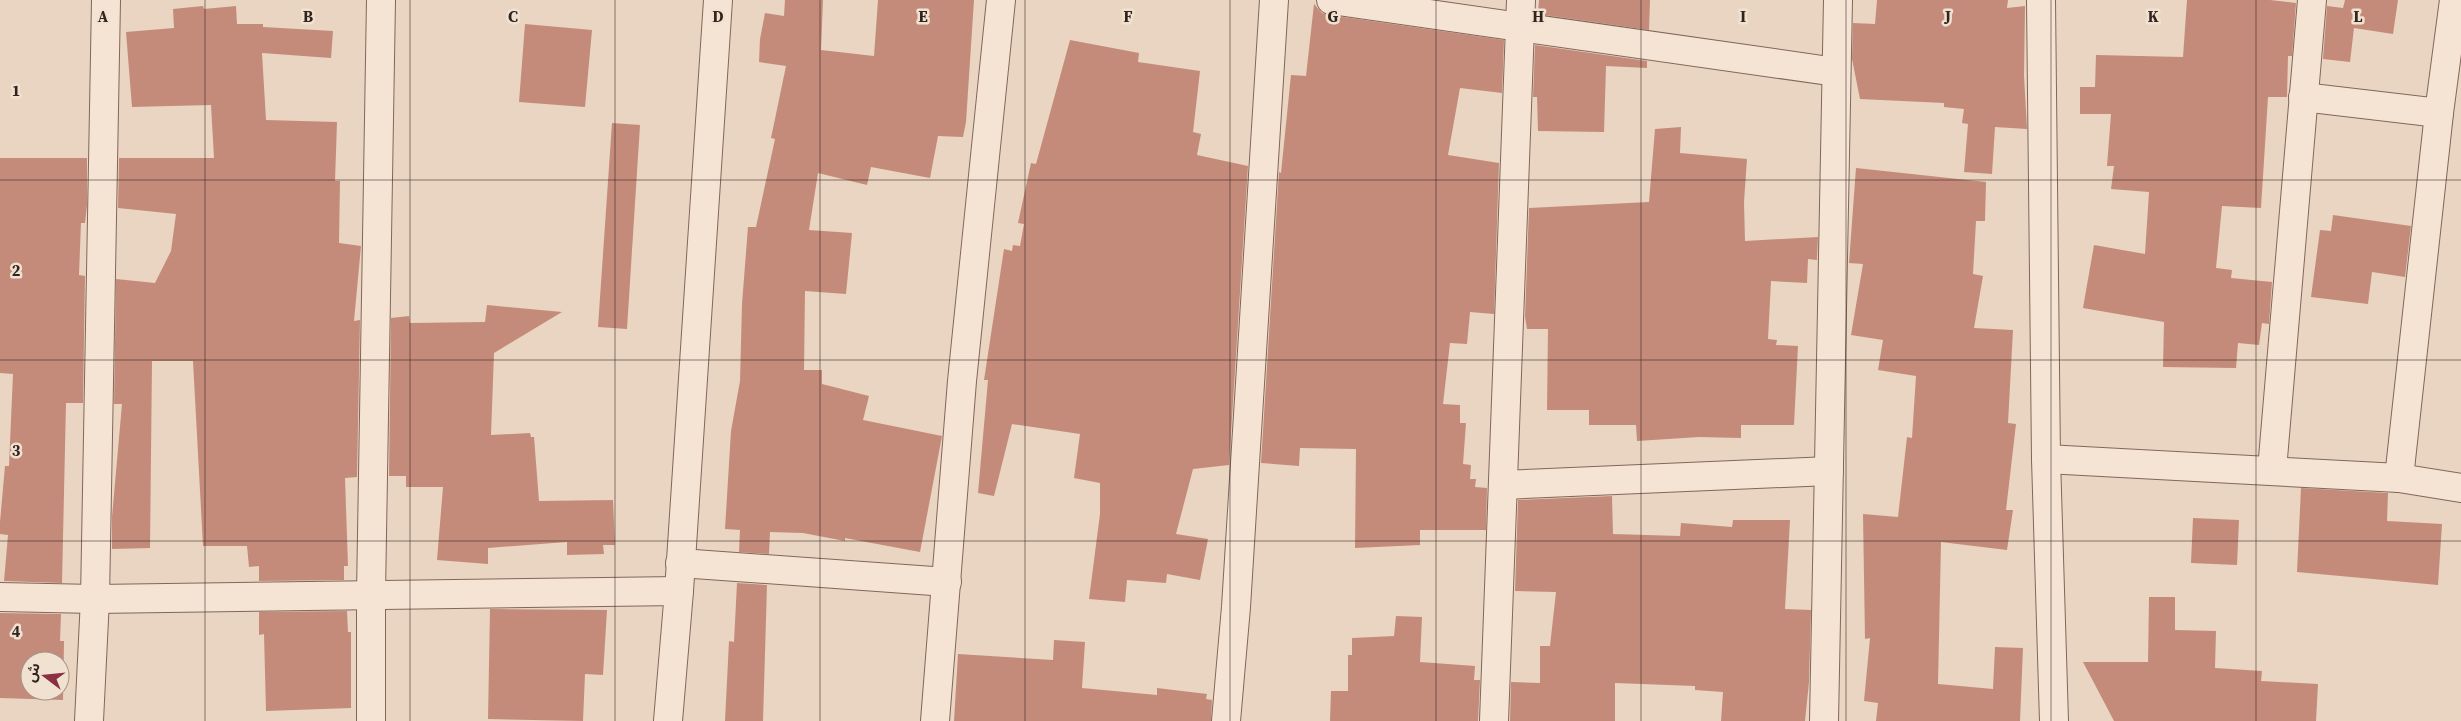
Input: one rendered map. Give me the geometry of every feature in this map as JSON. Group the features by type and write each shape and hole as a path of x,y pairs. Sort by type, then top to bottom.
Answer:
{"street":[{"path":"89,721 95,599 106,0"},
{"path":"371,721 371,594 381,0"},
{"path":"668,721 679,591 718,0"},
{"path":"935,721 962,381 1001,0"},
{"path":"1226,721 1236,607 1274,0"},
{"path":"1331,0 1836,72"},
{"path":"1494,721 1521,0"},
{"path":"1824,721 1838,0"},
{"path":"2041,0 2046,459 2054,721"},
{"path":"2272,470 2312,0"},
{"path":"2399,478 2439,113 2454,0"},
{"path":"2303,97 2439,113"},
{"path":"2046,459 2399,478 2461,488"},
{"path":"1503,485 1829,471"},
{"path":"680,563 947,582"},
{"path":"0,597 95,599 679,591"}],"building":[{"path":"785,0 823,0 821,50 874,56 878,0 974,0 966,122 963,137 938,136 930,178 871,167 867,185 818,173 809,230 852,233 846,294 805,291 804,370 822,370 822,384 869,396 863,420 942,436 920,552 845,538 845,541 803,533 770,532 769,554 739,552 740,530 725,529 731,431 740,381 742,304 748,227 756,227 775,139 771,138 786,66 759,62 760,39 765,13 784,16"},
{"path":"1539,0 1650,0 1649,30 1538,14"},
{"path":"1877,0 2008,0 2007,8 2025,6 2024,76 2027,129 1995,127 1992,174 1964,172 1968,124 1962,123 1964,109 1944,107 1944,103 1860,99 1852,59 1853,23 1875,24"},
{"path":"2187,0 2270,0 2296,3 2292,56 2288,56 2287,97 2268,97 2261,208 2222,206 2216,268 2232,270 2231,278 2272,282 2269,324 2262,323 2259,345 2238,343 2236,368 2163,367 2164,322 2083,308 2094,245 2145,254 2149,192 2111,189 2114,166 2107,166 2111,114 2080,114 2080,87 2095,87 2096,55 2183,57"},
{"path":"2345,0 2398,0 2393,34 2354,28 2350,62 2323,59 2327,6 2343,8"},
{"path":"1314,4 1322,13 1329,15 1504,40 1502,93 1460,88 1448,155 1499,163 1494,314 1470,312 1467,344 1450,343 1443,404 1460,405 1460,423 1466,423 1463,464 1471,465 1470,479 1476,479 1475,487 1487,488 1486,530 1420,530 1420,545 1355,548 1356,449 1300,448 1299,466 1261,463 1279,172 1281,173 1291,75 1306,76"},
{"path":"203,6 204,9 236,6 237,24 263,24 263,27 333,31 331,58 262,53 266,120 337,122 335,181 340,181 339,243 361,246 354,321 360,320 357,477 345,478 348,566 344,566 344,580 259,581 259,566 249,567 247,546 203,546 193,361 152,361 150,548 112,549 112,517 122,404 114,404 116,279 155,283 171,251 176,214 118,208 119,158 214,158 211,105 132,107 126,32 174,28 173,9"},
{"path":"525,24 592,30 585,107 519,102"},
{"path":"1070,40 1139,53 1138,62 1200,71 1193,132 1201,134 1197,155 1248,166 1229,465 1193,469 1176,534 1208,539 1200,580 1167,574 1166,583 1127,580 1125,602 1089,599 1100,514 1100,483 1074,478 1080,434 1012,424 994,496 978,493 988,380 984,380 1004,249 1012,251 1013,245 1020,246 1024,224 1018,223 1031,163 1036,164"},
{"path":"1535,45 1647,61 1647,68 1606,66 1604,132 1538,131 1537,97 1533,97"},
{"path":"612,123 640,125 627,329 598,327"},
{"path":"1681,127 1680,153 1747,159 1744,202 1745,241 1818,237 1817,260 1808,259 1807,283 1771,281 1768,339 1777,340 1776,345 1798,346 1794,425 1741,425 1741,438 1699,437 1637,441 1636,425 1589,425 1589,410 1547,410 1548,329 1527,329 1525,317 1529,208 1649,202 1655,129"},
{"path":"0,158 87,158 87,205 85,223 81,223 79,275 85,276 83,403 66,403 62,583 4,581 8,535 0,534 0,522 5,466 9,466 13,374 0,373"},
{"path":"1856,168 1986,182 1985,221 1976,221 1973,274 1983,276 1974,328 2013,330 2008,423 2016,424 2006,510 2013,510 2007,550 1941,542 1938,684 1993,689 1995,647 2023,648 2020,721 1876,721 1878,703 1864,701 1870,638 1865,639 1863,514 1898,517 1907,437 1912,438 1916,376 1878,370 1883,340 1851,335 1863,264 1849,263"},
{"path":"2333,215 2411,226 2405,277 2372,272 2368,304 2311,297 2320,230 2331,231"},
{"path":"487,305 562,312 494,353 491,435 530,433 531,437 534,437 539,501 613,500 615,545 603,545 604,554 567,555 567,542 488,548 488,564 437,560 443,487 406,487 406,476 389,476 391,318 409,316 410,323 485,322"},
{"path":"2301,488 2388,493 2387,521 2442,524 2438,585 2297,572"},
{"path":"1612,496 1613,534 1680,536 1681,523 1732,527 1733,520 1790,520 1785,609 1811,610 1809,682 1805,721 1721,721 1723,692 1695,690 1695,686 1615,683 1615,721 1510,721 1511,682 1540,683 1540,646 1550,646 1556,592 1515,591 1518,500"},
{"path":"2193,518 2239,520 2237,565 2191,563"},
{"path":"737,583 767,585 763,721 725,721 729,641 734,642"},
{"path":"2149,597 2175,597 2175,630 2216,631 2215,668 2262,671 2261,681 2318,684 2316,721 2114,721 2083,662 2148,662"},
{"path":"490,609 607,610 603,675 585,674 583,721 488,719"},
{"path":"347,611 348,632 351,632 351,708 266,711 264,634 259,635 259,612"},
{"path":"0,613 61,614 60,641 64,641 64,651 20,651 20,699 0,698"},
{"path":"1396,616 1422,617 1420,662 1475,666 1474,680 1480,680 1478,721 1330,721 1331,691 1348,691 1348,655 1352,655 1352,638 1394,636"},
{"path":"1054,640 1085,642 1082,688 1157,695 1157,688 1207,694 1206,699 1212,700 1211,721 954,721 958,654 1053,660"}]}
